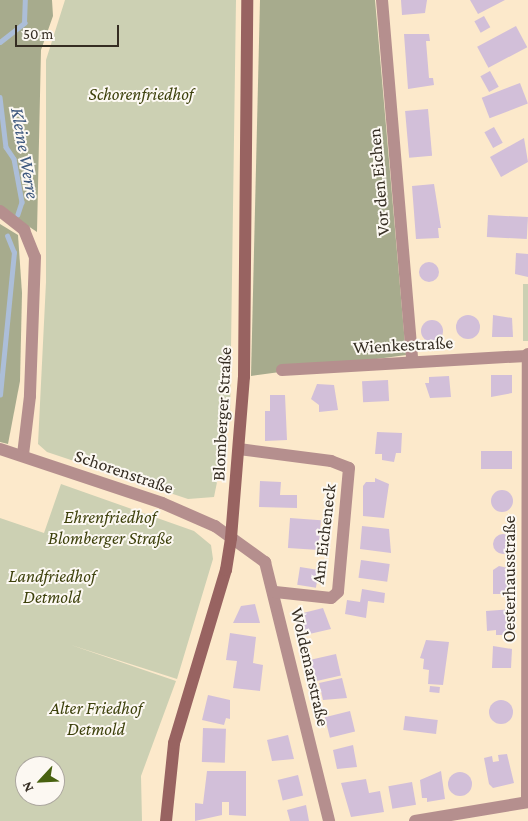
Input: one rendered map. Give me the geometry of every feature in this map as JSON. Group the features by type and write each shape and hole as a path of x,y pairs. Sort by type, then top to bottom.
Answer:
{"street":[{"name":"Blomberger Straße","path":"166,821 174,744 226,570 231,538 244,377 247,0"},
{"name":"Vor den Eichen","path":"382,0 412,361"},
{"path":"0,211 24,230 35,257 30,396 23,455"},
{"name":"Wienkestraße","path":"282,370 528,355"},
{"name":"Oesterhausstraße","path":"527,802 528,355"},
{"name":"Schorenstraße","path":"0,449 23,455 162,503 214,526 231,538"},
{"name":"Am Eicheneck","path":"239,449 331,461 349,468 338,592 331,598 275,592"},
{"name":"Woldemarstraße","path":"231,538 265,562 275,592 329,821"},
{"path":"415,821 527,802"}],"green space":[{"path":"0,0 52,0 53,16 41,50 37,232 0,207"},
{"name":"Schorenfriedhof","path":"65,0 236,0 230,418 214,497 188,499 47,452 38,444 46,282 46,60"},
{"path":"260,0 375,0 406,355 251,376"},
{"path":"0,224 18,235 22,293 20,381 8,444 0,442"},
{"path":"523,284 528,284 528,341 523,341"},
{"path":"61,484 194,531 211,545 213,559 177,679 71,645 176,681 141,776 142,821 0,821 0,518 44,533"}],"building":[{"path":"401,0 427,0 425,13 402,15"},
{"path":"470,0 505,0 478,14"},
{"path":"484,16 490,27 481,33 474,21"},
{"path":"516,26 527,47 488,68 477,47"},
{"path":"404,34 429,34 430,41 426,41 429,78 433,78 434,85 408,89"},
{"path":"490,71 499,87 489,92 480,76"},
{"path":"520,83 528,104 490,118 482,98"},
{"path":"428,109 432,156 409,158 405,111"},
{"path":"494,127 503,143 493,148 484,132"},
{"path":"524,138 528,162 501,177 490,157"},
{"path":"434,184 441,228 438,228 439,238 416,239 412,186"},
{"path":"488,215 528,217 527,239 487,237"},
{"path":"516,253 528,254 528,277 515,274"},
{"path":"425,262 433,262 439,268 439,276 433,282 425,282 419,276 419,268"},
{"path":"468,315 477,318 480,327 477,336 468,339 459,336 456,327 459,318"},
{"path":"493,315 512,318 513,337 492,337"},
{"path":"432,320 440,323 443,331 440,339 432,342 424,339 421,331 424,323"},
{"path":"491,375 512,375 512,393 491,397"},
{"path":"449,376 451,397 430,398 425,383 429,383 429,377"},
{"path":"388,380 389,401 363,402 362,381"},
{"path":"317,384 334,385 338,410 319,412 319,405 311,399"},
{"path":"270,395 285,395 287,440 265,441 265,411 270,411"},
{"path":"377,432 402,433 401,453 396,453 394,462 382,460 382,454 375,454"},
{"path":"481,451 512,451 512,469 481,469"},
{"path":"375,478 389,484 384,518 363,516 363,486 366,482 375,482"},
{"path":"260,481 281,482 280,495 297,495 297,508 259,507"},
{"path":"502,490 510,493 513,501 510,509 502,512 494,509 491,501 494,493"},
{"path":"290,518 321,520 319,550 288,548"},
{"path":"362,526 389,529 391,553 360,549"},
{"path":"499,534 507,534 513,540 513,548 507,554 499,554 493,548 493,540"},
{"path":"361,560 390,564 387,582 358,578"},
{"path":"499,566 512,569 512,594 493,594 493,570"},
{"path":"300,567 319,570 316,588 297,585"},
{"path":"362,589 385,593 384,603 368,601 366,618 345,614 347,600 360,602"},
{"path":"255,604 260,623 233,623 241,606"},
{"path":"323,608 331,629 305,635 299,614"},
{"path":"514,609 515,635 496,635 496,630 487,631 486,611"},
{"path":"230,633 256,637 253,663 263,665 260,691 233,688 237,661 226,660"},
{"path":"426,640 449,642 443,685 428,684 429,670 423,669 424,659 420,658"},
{"path":"493,646 512,649 511,668 492,668"},
{"path":"336,654 341,675 316,681 311,660"},
{"path":"342,678 347,698 323,700 319,683"},
{"path":"430,686 440,687 439,693 429,692"},
{"path":"208,695 230,700 230,719 226,718 224,725 202,720"},
{"path":"501,700 509,704 513,712 509,720 501,724 493,720 489,712 493,704"},
{"path":"350,711 355,731 330,738 325,717"},
{"path":"405,716 438,720 436,734 403,730"},
{"path":"203,728 226,729 225,763 202,762"},
{"path":"288,735 294,759 272,761 267,740"},
{"path":"353,745 357,767 337,769 333,750"},
{"path":"507,754 514,783 493,788 489,784 484,758 492,756 493,762 499,761 498,755"},
{"path":"207,771 246,771 246,816 229,815 229,802 222,802 222,815 195,821 195,803 203,804"},
{"path":"441,771 445,799 427,802 427,798 422,798 420,780"},
{"path":"460,772 465,773 471,779 471,789 465,795 460,796 455,795 449,789 448,784 449,779 455,773"},
{"path":"298,775 303,795 283,800 278,780"},
{"path":"366,779 369,793 380,791 384,812 351,817 341,783"},
{"path":"412,782 416,805 392,809 388,786"},
{"path":"306,805 309,821 290,821 287,810"}],"waterway":[{"name":"Kleine Werre","path":"0,42 24,23 25,0"},
{"name":"Kleine Werre","path":"0,97 6,147 14,159 22,202 18,214"},
{"name":"Kleine Werre","path":"0,395 14,253 7,236"}],"park label":[{"name":"Ehrenfriedhof Blomberger Straße","path":"110,528"},
{"name":"Landfriedhof Detmold","path":"52,587"},
{"name":"Alter Friedhof Detmold","path":"96,720"}]}
